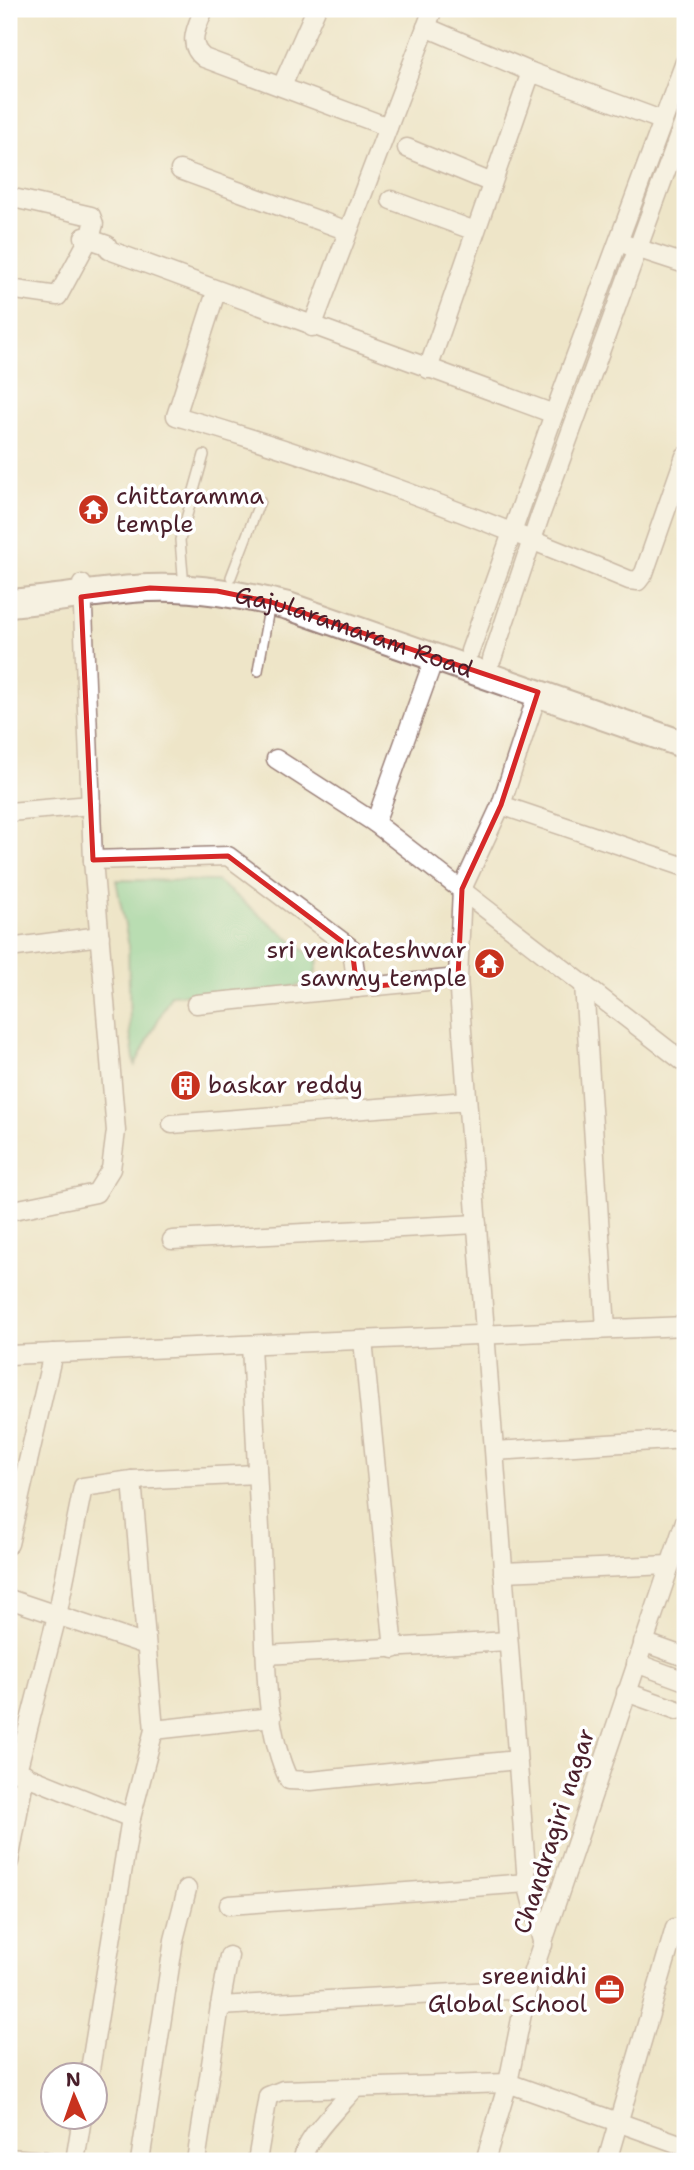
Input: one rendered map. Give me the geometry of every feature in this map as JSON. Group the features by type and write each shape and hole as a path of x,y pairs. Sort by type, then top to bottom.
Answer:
{"main road":[{"name":"Gajularamaram Road","path":"9,603 183,575 231,577 319,599 685,726"},
{"name":"Gajularamaram Road","path":"9,591 150,588 217,591 271,602 435,656 685,745"}],"street":[{"path":"204,9 193,41 195,51 204,58 388,127"},
{"path":"282,86 316,9"},
{"path":"312,327 433,9"},
{"path":"426,27 531,72 661,120"},
{"path":"481,655 513,533 661,120 685,62"},
{"path":"428,369 531,72"},
{"path":"481,655 532,539 685,119"},
{"path":"407,148 492,183"},
{"path":"180,170 348,231"},
{"path":"9,197 91,216 94,224 58,296 9,289"},
{"path":"391,200 475,231"},
{"path":"85,241 103,252 109,250 216,292 554,414"},
{"path":"617,241 685,264"},
{"path":"216,292 176,416 336,464 638,581 685,456"},
{"path":"9,1211 96,1193 111,1169 116,1131 93,860 82,590"},
{"path":"375,822 435,656"},
{"path":"538,692 501,805 462,890 458,978 527,1883 543,1945"},
{"path":"276,759 375,822 685,1063"},
{"path":"9,812 91,805"},
{"path":"501,805 685,867"},
{"path":"93,860 228,856 352,949 357,988"},
{"path":"9,948 100,936"},
{"path":"196,1004 458,978"},
{"path":"584,984 606,1329"},
{"path":"172,1124 467,1101"},
{"path":"172,1240 477,1224"},
{"path":"9,1355 685,1326"},
{"path":"363,1340 394,1649"},
{"path":"251,1345 272,1717 281,1765 289,1780 311,1781 517,1760"},
{"path":"9,1544 53,1353"},
{"path":"495,1451 685,1439"},
{"path":"9,1862 17,1771 57,1616 83,1487 132,1480 257,1474"},
{"path":"91,2062 131,1818 154,1730 132,1480"},
{"name":"Chandragiri nagar","path":"485,2161 508,2083 527,1989 685,1521"},
{"path":"503,1572 670,1565"},
{"path":"9,1599 146,1645"},
{"path":"267,1656 508,1641"},
{"path":"643,1642 685,1657"},
{"path":"636,1663 685,1681"},
{"path":"626,1692 677,1710"},
{"path":"154,1730 272,1717"},
{"path":"17,1771 131,1818"},
{"path":"229,1905 527,1883"},
{"path":"140,2161 174,1940 187,1889"},
{"path":"607,2161 675,1928"},
{"path":"197,2161 229,1956"},
{"path":"220,2006 527,1989"},
{"path":"257,2161 268,2096 283,2090 508,2083 685,2146"},
{"path":"303,2161 303,2152 313,2137 355,2088"},
{"path":"75,2161 80,2132"},
{"path":"10,2159 46,2161"}],"lane":[{"path":"183,575 180,540 204,455"},
{"path":"231,577 260,501"},
{"path":"258,671 271,602"}],"highlighted area":[{"path":"150,588 217,591 271,602 538,692 501,805 462,889 458,978 357,988 352,949 228,856 93,860 81,597"}],"green space":[{"path":"116,880 217,881 318,961 313,983 270,991 171,995 135,1065 130,1032 128,941"}],"place":[{"name":"chittaramma temple","path":"93,510"},
{"name":"sri venkateshwar sawmy temple","path":"490,964"},
{"name":"baskar reddy","path":"185,1085"},
{"name":"sreenidhi Global School","path":"610,1990"}]}
